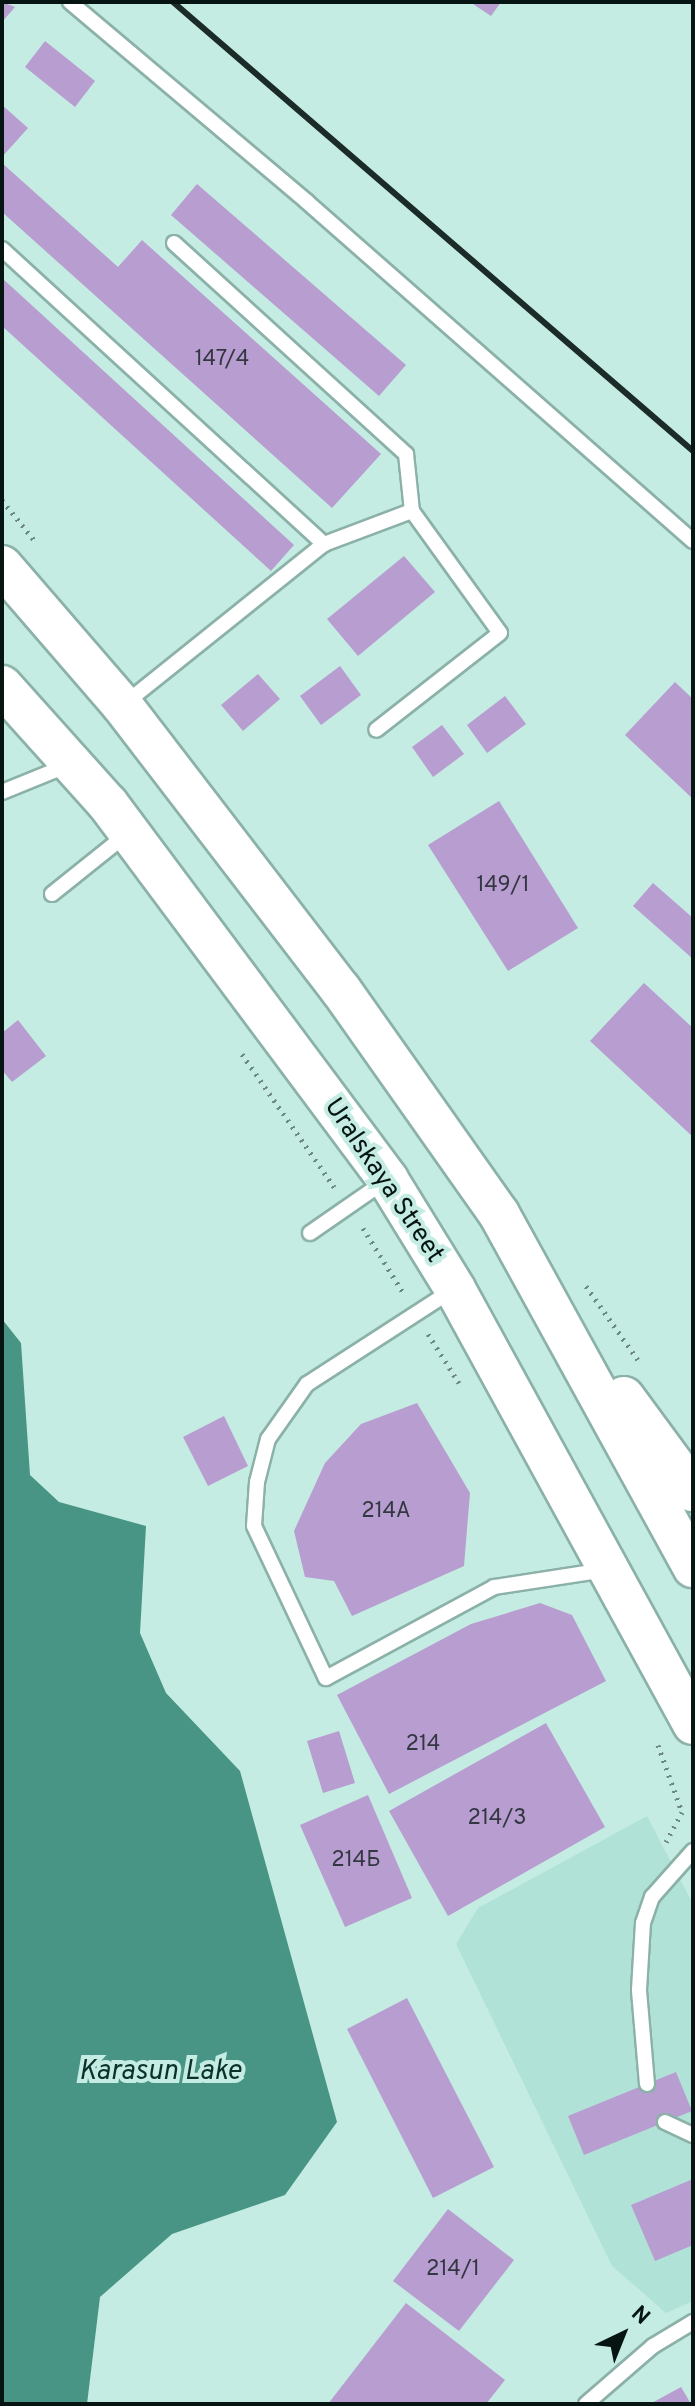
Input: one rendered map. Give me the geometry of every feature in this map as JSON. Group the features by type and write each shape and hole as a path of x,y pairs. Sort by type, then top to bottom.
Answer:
{"main road":[{"path":"2,566 122,705 341,990 499,1214 537,1278 693,1567"},
{"name":"Uralskaya Street","path":"2,686 129,832 388,1180 455,1289 612,1569 693,1724"},
{"path":"537,1278 693,1491"}],"lane":[{"path":"70,2 306,201 693,541"},
{"path":"174,243 406,454 412,511 500,633 376,730"},
{"path":"2,249 324,544"},
{"path":"122,705 324,544 412,511"},
{"path":"2,792 72,763"},
{"path":"52,894 129,832"},
{"path":"310,1233 388,1180"},
{"path":"455,1289 307,1384 268,1439 257,1482 254,1526 326,1678 494,1587 612,1569"},
{"path":"647,2084 639,1990 643,1923 652,1897 678,1863 693,1851"},
{"path":"665,2122 693,2135"},
{"path":"586,2404 653,2346 693,2322"}],"path":[{"path":"239,1050 348,1207 464,1393"},
{"path":"654,1732 682,1812 665,1839 678,1863"}],"shaded area":[{"path":"647,1816 693,1904 693,2301 666,2313 612,2266 456,1944 478,1908"}],"water":[{"name":"Karasun Lake","path":"2,1319 21,1343 30,1475 59,1502 146,1526 140,1633 166,1693 240,1771 337,2122 285,2195 172,2234 100,2297 87,2404 2,2404"}],"building":[{"path":"2,2 15,7 2,22"},
{"path":"470,2 501,2 491,16"},
{"path":"45,41 95,81 75,107 25,67"},
{"path":"2,105 28,128 2,157"},
{"path":"2,163 118,267 142,240 381,454 332,508 2,212"},
{"path":"197,184 406,365 379,396 171,215"},
{"path":"2,278 294,545 271,571 2,326"},
{"path":"404,556 435,592 358,656 327,619"},
{"path":"340,666 361,695 321,725 300,696"},
{"path":"258,674 280,699 243,731 221,705"},
{"path":"675,682 693,699 693,799 625,735"},
{"path":"505,696 526,724 487,753 467,725"},
{"path":"442,725 464,754 433,777 412,747"},
{"path":"499,801 578,928 508,971 428,845"},
{"path":"653,883 693,918 693,959 633,906"},
{"path":"644,983 693,1028 693,1137 590,1041"},
{"path":"18,1020 46,1056 12,1082 2,1070 2,1033"},
{"path":"417,1403 470,1493 464,1566 352,1616 334,1581 305,1577 294,1531 325,1463 361,1424"},
{"path":"224,1416 248,1466 208,1486 183,1437"},
{"path":"540,1603 572,1615 606,1681 389,1794 337,1695 471,1624"},
{"path":"546,1723 605,1827 448,1916 389,1811"},
{"path":"339,1731 355,1783 323,1793 307,1741"},
{"path":"368,1795 412,1898 345,1927 300,1825"},
{"path":"407,1998 494,2167 433,2198 347,2029"},
{"path":"676,2072 692,2111 584,2155 568,2116"},
{"path":"693,2179 693,2245 655,2261 631,2205"},
{"path":"448,2209 514,2260 459,2331 393,2281"},
{"path":"406,2303 505,2380 486,2404 328,2404"},
{"path":"681,2387 691,2404 650,2404"}],"railway":[{"path":"173,2 693,451"}]}
